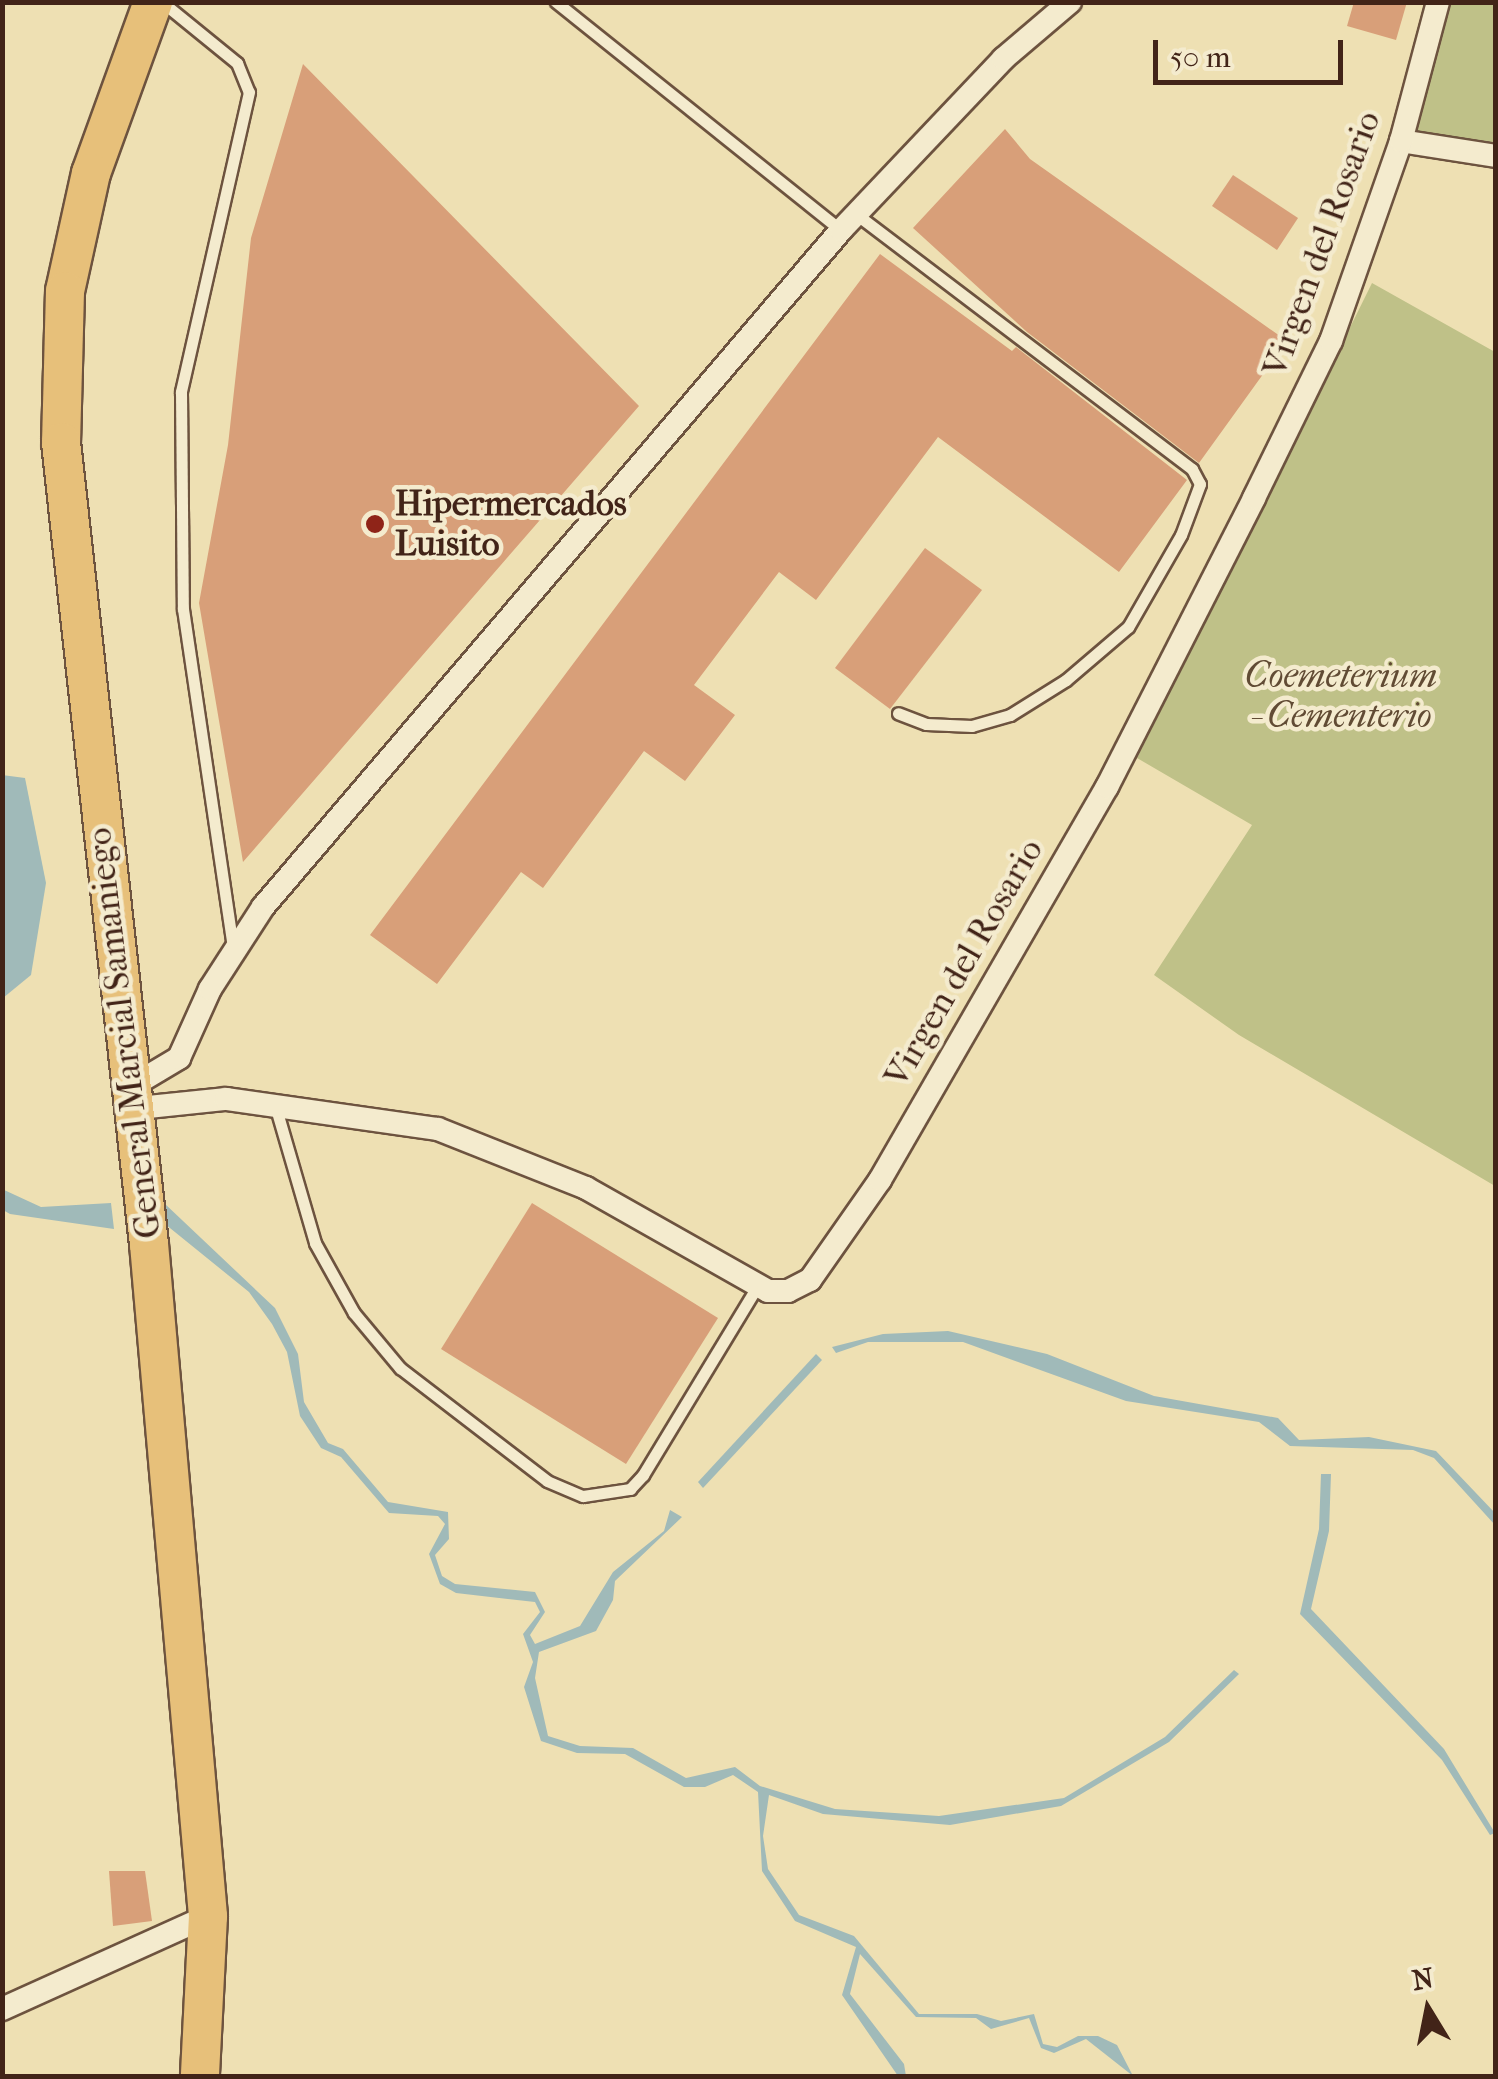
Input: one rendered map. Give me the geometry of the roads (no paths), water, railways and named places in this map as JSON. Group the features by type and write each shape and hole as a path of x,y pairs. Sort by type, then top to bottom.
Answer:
{"main road":[{"name":"General Marcial Samaniego","path":"153,2 91,173 65,291 61,442 128,1099 149,1244 208,1916 200,2076"}],"street":[{"path":"128,1099 179,1058 234,952 263,907 849,222 1003,59 1070,2"},
{"name":"Virgen del Rosario","path":"758,1285 779,1292 799,1287 835,1252 1107,787 1331,340 1401,141 1438,2"},
{"path":"1401,141 1496,156"},
{"path":"128,1099 274,1105 438,1128 509,1152 758,1285"},
{"path":"2,2009 208,1916"}],"lane":[{"path":"162,2 237,63 248,92 181,392 183,609 234,952"},
{"path":"556,2 849,222 1192,469 1200,484 1182,535 1128,627 1066,680 1010,715 972,726 945,727 898,713"},
{"path":"274,1105 315,1243 354,1312 400,1368 547,1481 583,1496 630,1488 643,1475 758,1285"}],"water":[{"path":"2,775 25,778 46,883 31,975 3,998"},
{"path":"2,1189 41,1207 111,1203 114,1229 10,1214 3,1210"},
{"path":"164,1203 275,1308 298,1354 304,1402 328,1443 343,1449 388,1502 448,1512 449,1539 435,1555 442,1576 455,1584 535,1592 545,1612 530,1635 535,1644 580,1626 613,1572 664,1531 670,1510 682,1517 615,1581 613,1600 596,1631 539,1652 535,1678 548,1736 580,1746 633,1748 686,1778 735,1767 760,1786 835,1809 939,1816 1064,1798 1165,1737 1234,1670 1239,1674 1169,1742 1061,1806 950,1825 823,1814 769,1795 763,1836 768,1869 799,1915 854,1936 919,2014 977,2014 1001,2021 1034,2014 1043,2044 1057,2047 1078,2036 1098,2036 1117,2045 1133,2076 1086,2039 1054,2053 1041,2048 1029,2018 991,2029 976,2018 916,2017 860,1954 850,1994 904,2064 906,2076 898,2076 842,1995 856,1947 795,1921 762,1871 758,1792 733,1775 705,1787 684,1787 625,1754 577,1753 541,1741 524,1687 533,1662 523,1634 540,1612 535,1602 456,1593 440,1584 429,1554 445,1524 438,1516 389,1513 341,1457 321,1448 300,1416 287,1352 272,1324 249,1292 165,1224"},
{"path":"948,1331 1047,1354 1154,1396 1278,1418 1299,1440 1369,1437 1436,1451 1495,1513 1495,1525 1434,1458 1413,1450 1290,1446 1259,1422 1126,1401 963,1342 868,1342 836,1353 832,1347 883,1334"},
{"path":"816,1354 822,1360 703,1488 698,1482"},
{"path":"1321,1474 1331,1474 1329,1531 1311,1609 1444,1749 1495,1833 1490,1835 1442,1760 1300,1614 1319,1529"}],"place":[{"name":"Hipermercados Luisito","path":"375,524"}],"park label":[{"name":"Coemeterium - Cementerio","path":"1341,696"}]}
